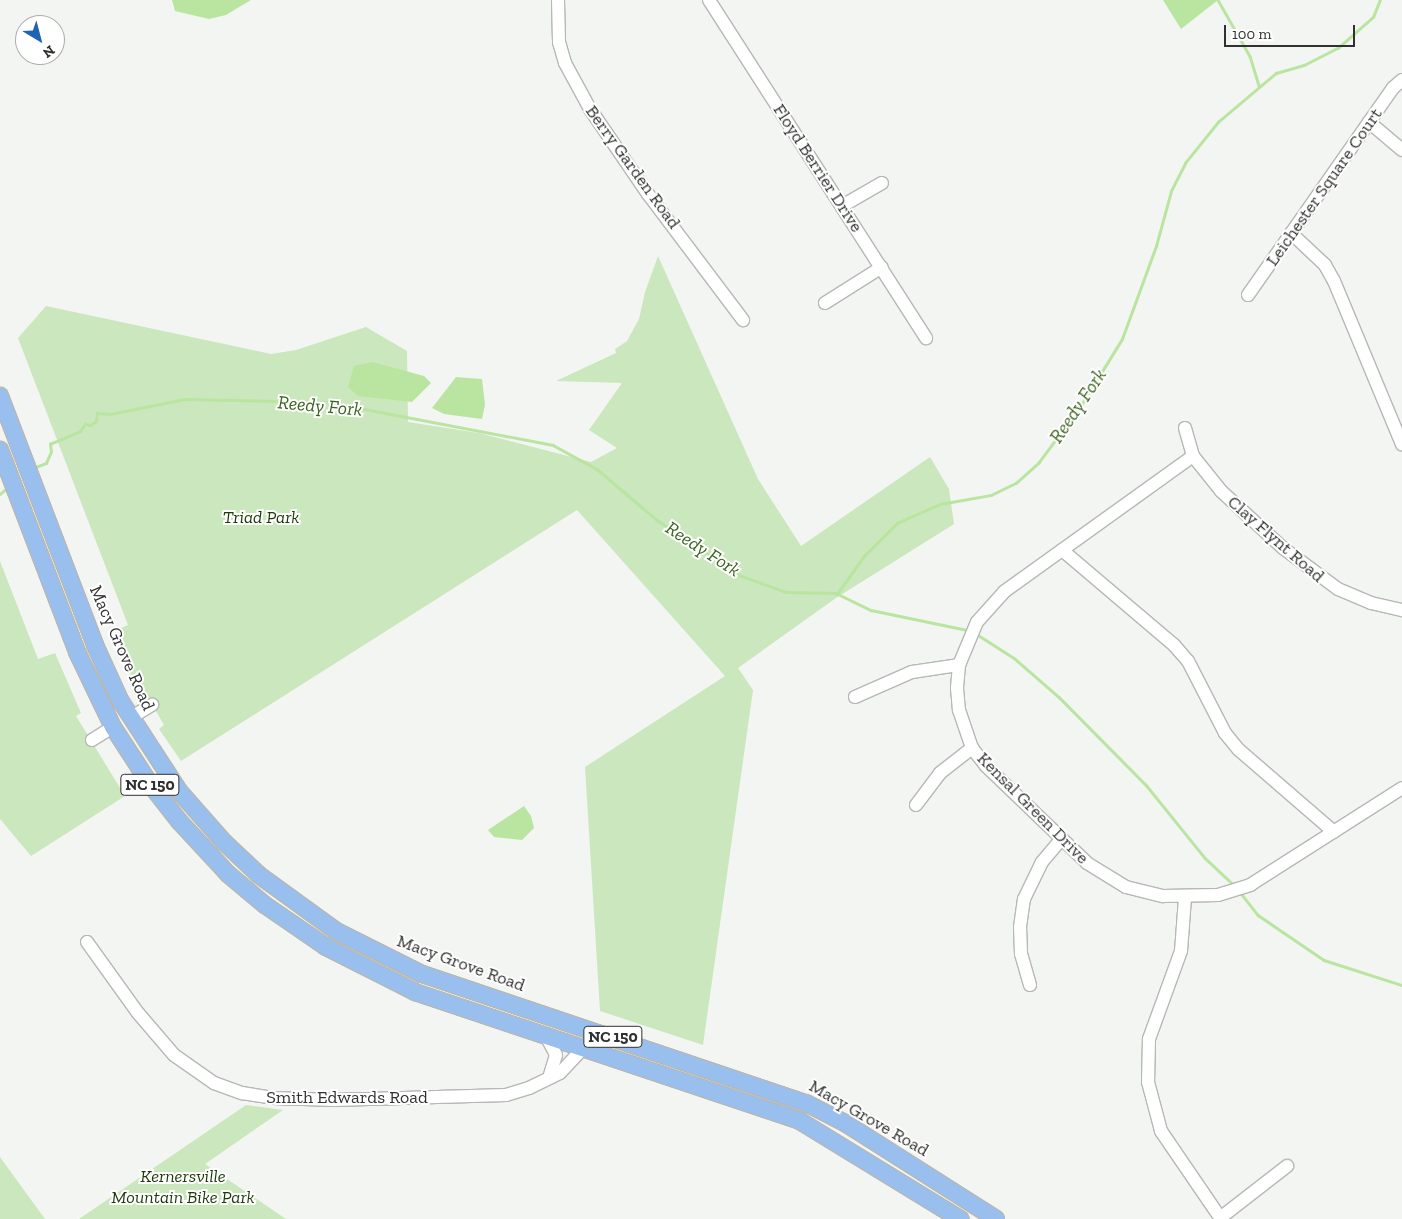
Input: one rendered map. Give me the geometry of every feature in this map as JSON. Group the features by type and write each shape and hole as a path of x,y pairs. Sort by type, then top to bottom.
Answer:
{"main road":[{"name":"Macy Grove Road","path":"0,396 98,651 130,718 166,773 208,825 277,890 356,942 422,974 806,1103 845,1123 996,1219"},
{"name":"Macy Grove Road","path":"0,451 85,671 113,727 164,803 210,856 246,890 285,920 340,955 439,1001 782,1114 855,1153 960,1219"},
{"path":"50,580 113,708 122,716 130,718"},
{"path":"113,727 126,732 151,768 208,825"},
{"path":"439,1001 559,1030 567,1030 575,1025"},
{"path":"855,1153 867,1149 967,1200"}],"street":[{"name":"Berry Garden Road","path":"558,0 559,42 565,63 590,109 648,194 743,320"},
{"name":"Floyd Berrier Drive","path":"709,0 926,338"},
{"name":"Leichester Square Court","path":"1248,295 1369,122 1402,80"},
{"path":"1369,122 1402,150"},
{"path":"842,206 882,183"},
{"path":"1291,233 1325,265 1334,281 1402,444"},
{"path":"825,303 882,267"},
{"name":"Clay Flynt Road","path":"1185,428 1193,456 1232,502 1321,578 1356,598 1402,610"},
{"name":"Kensal Green Drive","path":"1193,456 1062,550 991,604 977,622 959,665 959,710 972,748 1061,840 1087,864 1126,887 1185,898 1218,895 1250,885 1402,788"},
{"path":"1062,550 1174,645 1192,667 1225,733 1240,750 1334,832"},
{"path":"855,698 912,672 959,665"},
{"path":"130,718 152,705"},
{"path":"92,740 113,727"},
{"path":"916,805 940,773 972,748"},
{"path":"1030,985 1021,945 1020,927 1024,899 1042,862 1061,840"},
{"path":"1185,898 1181,950 1149,1039 1148,1082 1162,1131 1220,1218 1287,1166"},
{"name":"Smith Edwards Road","path":"87,942 138,1012 174,1055 214,1083 242,1093 308,1100 494,1096 518,1092 560,1073 583,1048"},
{"path":"546,1036 556,1055 549,1078"}],"green space":[{"name":"Triad Park","path":"658,256 758,479 801,546 930,457 949,489 954,524 836,598 738,668 753,690 703,1045 600,1011 585,767 725,676 577,510 181,761 159,729 164,725 140,683 135,685 111,632 128,625 18,338 46,306 271,354 296,350 366,327 407,351 408,422 479,433 591,462 617,448 589,430 622,383 556,381 616,353 615,349 627,341 639,319 645,292"},
{"path":"0,561 38,659 55,653 81,713 76,716 125,796 31,856 0,819"},
{"name":"Kernersville Mountain Bike Park","path":"246,1105 283,1110 205,1164 286,1219 79,1219"},
{"path":"0,1157 45,1219 0,1219"}],"shaded area":[{"path":"172,0 251,0 226,15 209,19 175,11"},
{"path":"1163,0 1218,0 1181,29"},
{"path":"372,362 424,376 431,383 412,402 358,396 348,387 354,366"},
{"path":"456,377 482,379 485,405 482,419 444,414 432,408"},
{"path":"524,806 531,816 534,828 522,840 494,837 488,830"}],"waterway":[{"path":"1218,0 1250,56 1259,86"},
{"name":"Reedy Fork","path":"837,594 864,556 897,523 940,504 991,495 1016,483 1039,462 1080,407 1122,339 1156,246 1171,191 1185,163 1218,122 1276,73 1304,65 1338,48 1373,17 1380,0"},
{"name":"Reedy Fork","path":"33,468 46,463 51,452 50,444 80,431 85,424 91,425 96,421 97,413 110,414 185,399 328,402 553,445 597,469 657,520 739,575 786,592 836,593 871,610 968,630"},
{"name":"Reedy Fork","path":"0,494 8,487"},
{"path":"975,633 1014,658 1059,697 1147,786 1205,858 1235,886"},
{"path":"1240,892 1258,915 1324,960 1402,985"}]}
